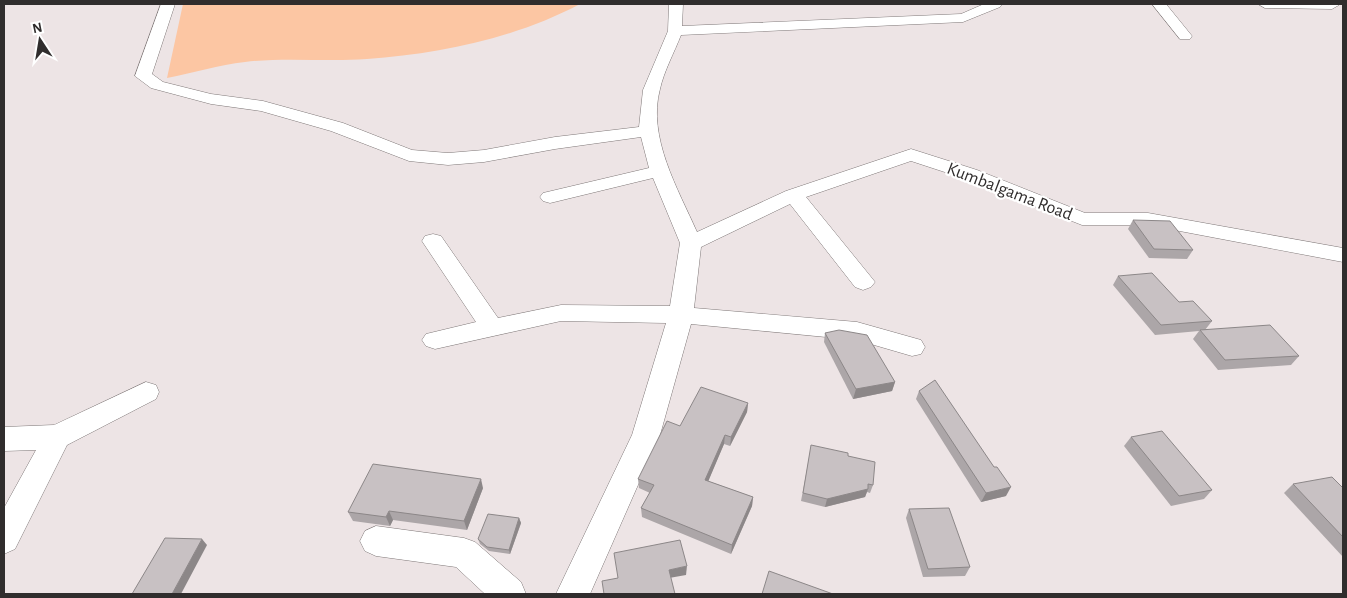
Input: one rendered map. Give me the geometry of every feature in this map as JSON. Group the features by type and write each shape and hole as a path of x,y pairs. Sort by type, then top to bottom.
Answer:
{"street":[{"path":"168,4 143,76 157,86 211,99 264,106 337,127 409,156 448,159 484,156 555,143 648,130"},
{"path":"573,594 646,436 681,315 691,243 660,170 648,130 651,90 675,31 676,4"},
{"path":"675,31 877,16 963,18 995,4"},
{"path":"1159,4 1185,36"},
{"path":"1264,4 1332,5"},
{"name":"Kumbalgama Road","path":"691,243 793,195 911,155 970,174 1082,219 1148,219 1343,255"},
{"path":"550,197 660,170"},
{"path":"793,195 863,282"},
{"path":"433,241 491,326"},
{"path":"435,340 491,326 561,313 681,315 857,331 912,347"},
{"path":"4,439 57,437 146,392"},
{"path":"4,539 57,437"},
{"path":"376,541 464,552 509,594"}],"shaded area":[{"path":"183,4 580,4 555,16 503,35 422,53 367,59 245,62 167,78"}],"building":[{"path":"1133,220 1170,221 1193,250 1154,249"},
{"path":"1152,273 1179,302 1193,301 1212,321 1161,325 1118,276"},
{"path":"1270,325 1299,356 1225,360 1200,330"},
{"path":"839,330 867,335 895,382 856,389 825,333"},
{"path":"935,380 994,467 997,467 1011,487 986,493 919,391"},
{"path":"701,387 748,403 731,437 725,435 705,480 753,497 732,545 641,508 654,485 638,479 667,421 680,426"},
{"path":"1162,431 1212,490 1179,496 1131,437"},
{"path":"811,445 848,453 848,456 875,462 873,485 868,484 868,489 827,499 803,493"},
{"path":"373,464 481,479 464,521 389,511 386,517 348,512"},
{"path":"1332,477 1343,488 1343,537 1293,484"},
{"path":"949,508 970,567 928,569 909,509"},
{"path":"488,514 519,518 509,550 487,547 478,539"},
{"path":"165,538 202,539 172,594 132,594"},
{"path":"680,540 687,566 669,570 675,594 604,594 602,581 618,578 614,553"},
{"path":"769,571 833,594 762,594"}]}
